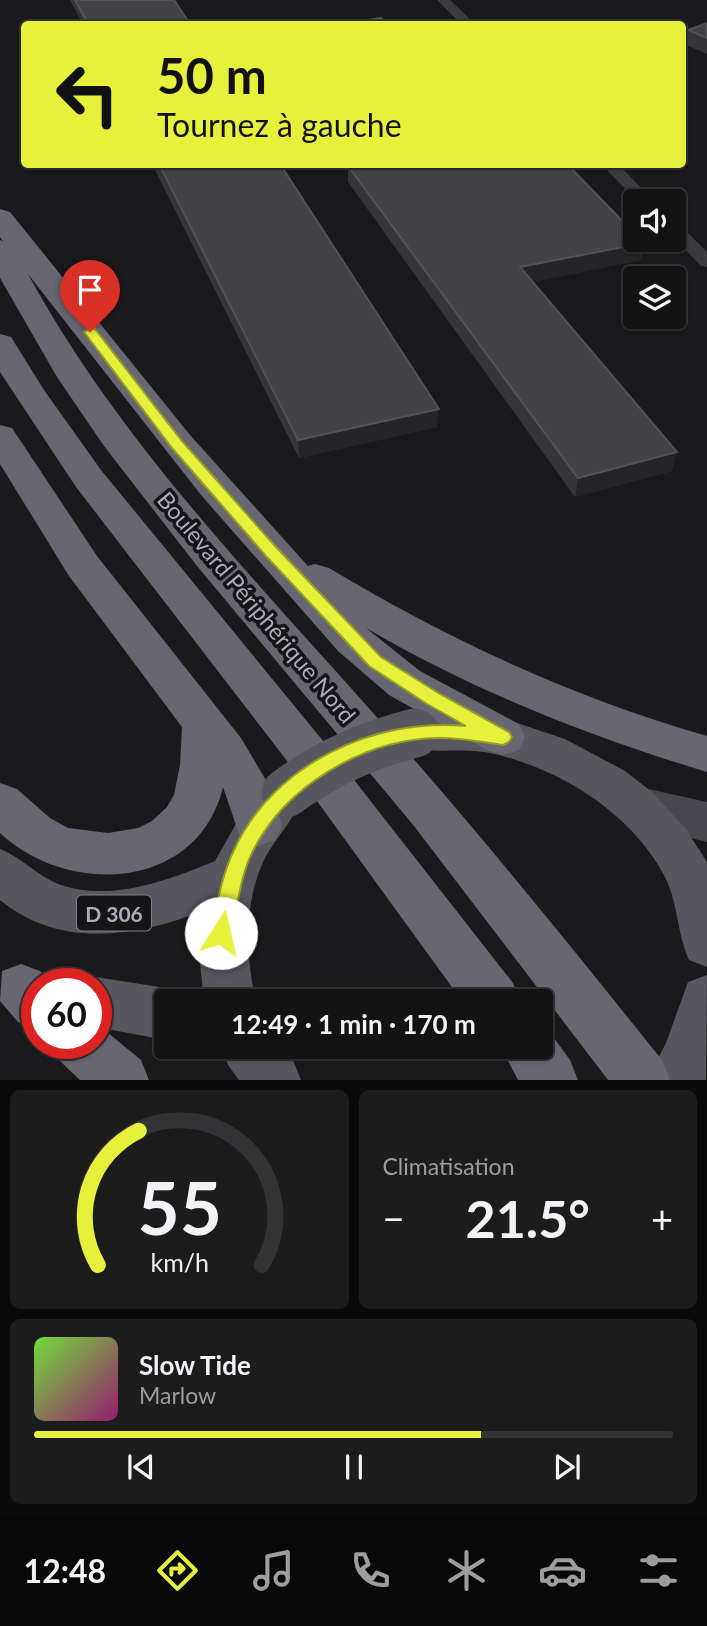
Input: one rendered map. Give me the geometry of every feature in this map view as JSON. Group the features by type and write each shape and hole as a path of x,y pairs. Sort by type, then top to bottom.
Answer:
{"highway":[{"path":"0,218 177,444 270,551 375,662 433,699 503,737"},
{"name":"Boulevard Périphérique Nord","path":"0,249 34,314 122,444 194,534 434,814 561,972 642,1080"},
{"path":"0,344 20,379 110,508 387,857 485,989"},
{"path":"0,436 83,566 225,751 247,787 272,809"},
{"path":"270,551 378,618 435,650 501,681 593,719 707,754"},
{"path":"0,803 45,840 88,854 113,855 146,847 176,829 195,803 204,761 204,727"},
{"path":"98,1059 121,1080"},
{"path":"536,1059 550,1080"}],"main road":[{"path":"228,989 221,933 234,876 243,852 272,809 312,772 340,755 415,733 439,731 503,737 531,744 570,760 602,779 639,807 667,841 691,878 704,921 707,943"},
{"name":"D 306","path":"0,871 16,887 43,903 69,911 94,913 120,913 148,907 190,895 234,876"},
{"path":"682,1068 707,1000"},
{"path":"112,1005 154,1012"},
{"path":"257,1059 273,1080"}],"street":[{"path":"639,807 707,822"}],"lane":[{"path":"443,0 465,21"},
{"path":"613,168 634,189"},
{"path":"686,241 707,262"}],"building":[{"path":"75,0 174,0 188,21 86,21"},
{"path":"381,18 384,21 359,21"},
{"path":"707,23 707,38 688,30"},
{"path":"161,168 283,168 439,409 298,440"},
{"path":"349,168 571,168 623,222 623,247 520,267 677,452 578,478"}],"route":[{"path":"90,332 177,444 270,551 375,662 433,699 503,737 468,732 415,733 340,755 312,772 286,793 258,826 243,852 234,876 221,933"}]}
